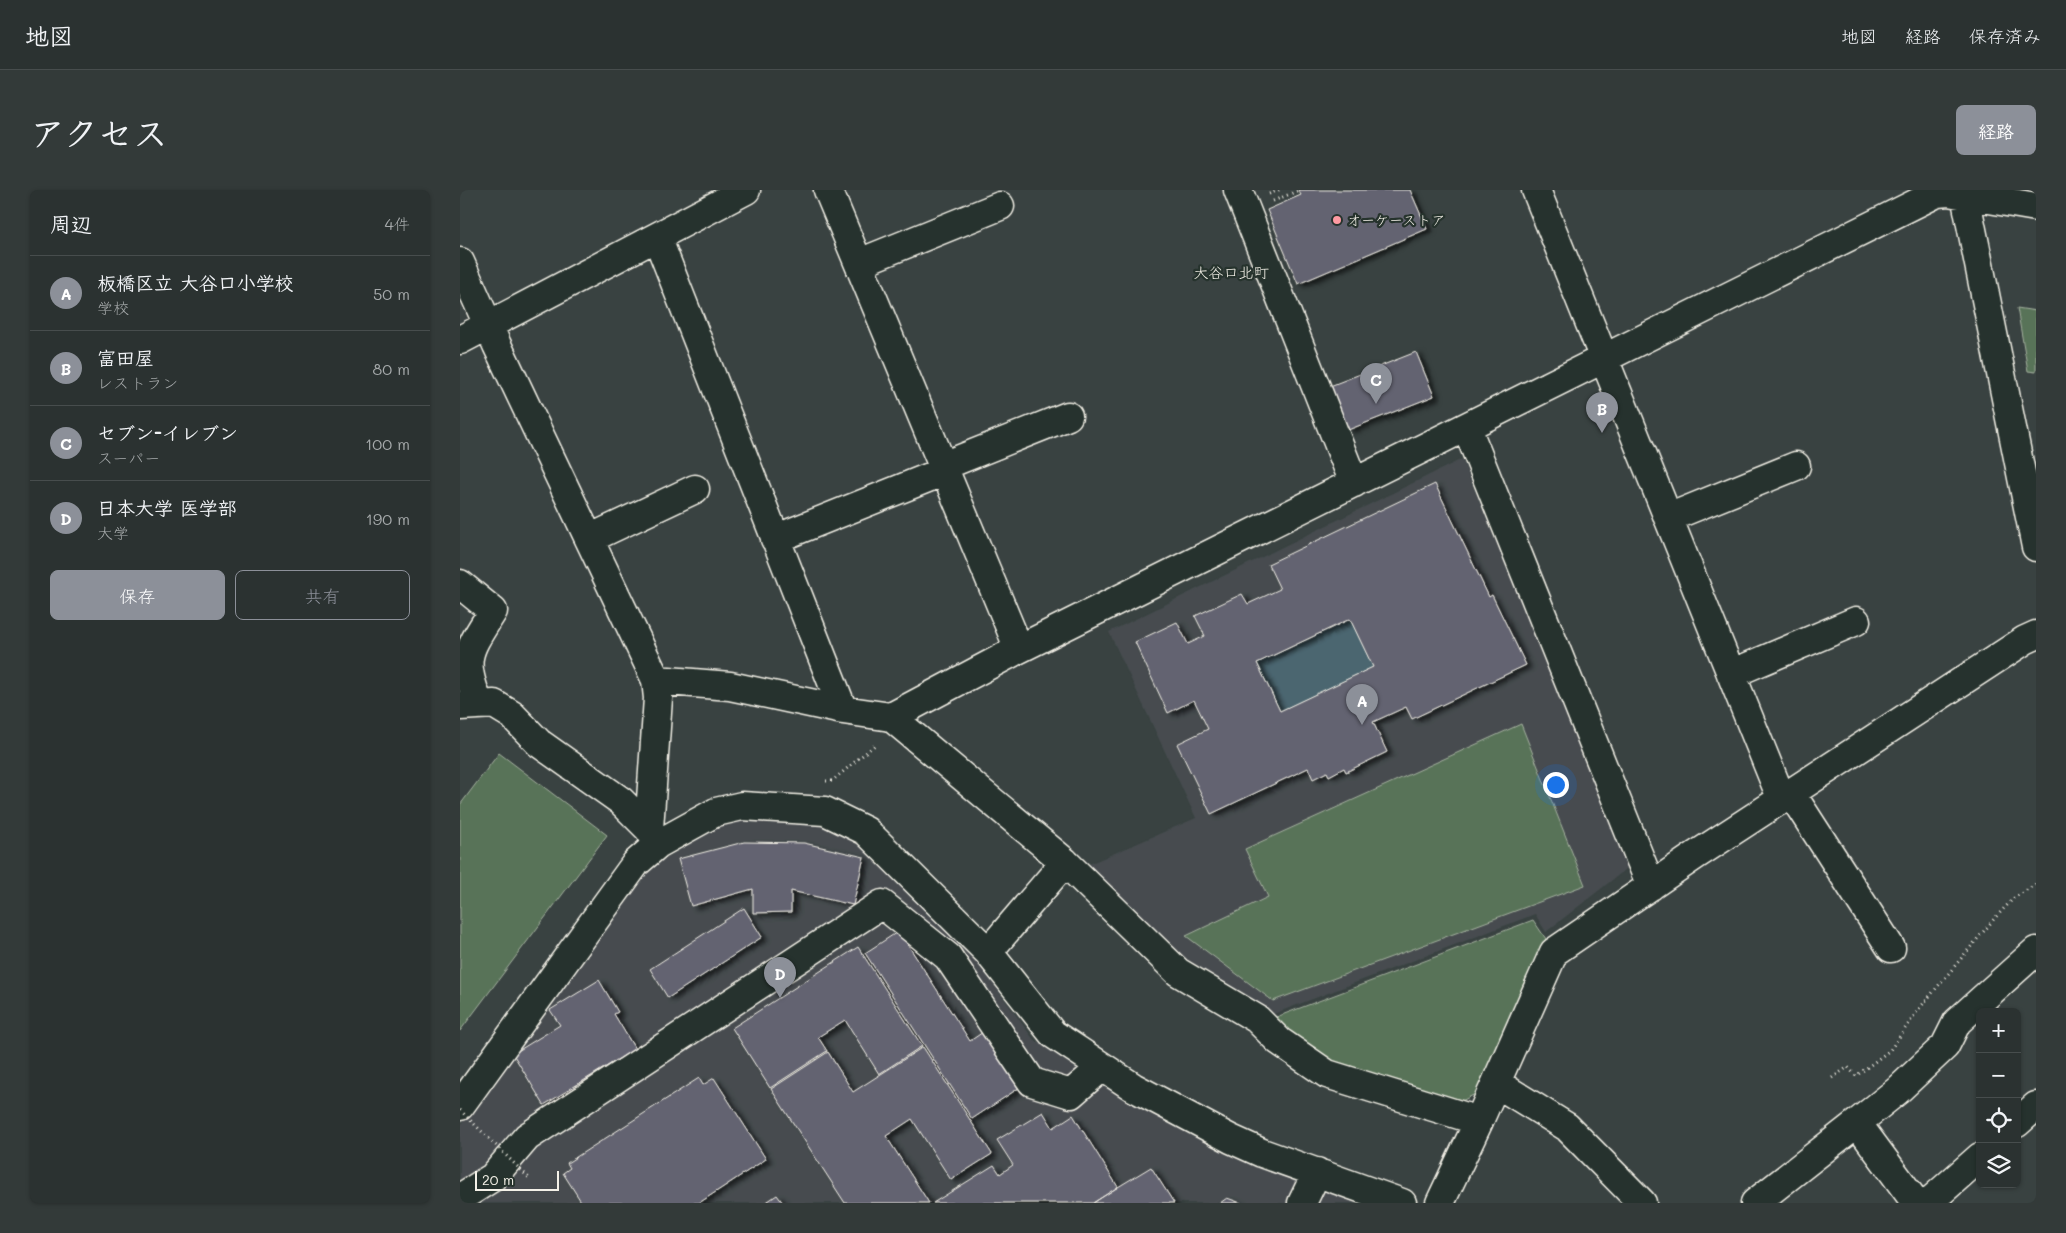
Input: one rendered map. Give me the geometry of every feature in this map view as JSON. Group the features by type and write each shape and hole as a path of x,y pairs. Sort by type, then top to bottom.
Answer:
{"street":[{"path":"460,340 746,190"},
{"path":"828,190 1019,649"},
{"path":"1238,190 1354,483"},
{"path":"1536,190 1731,674 1786,796 1891,948"},
{"path":"1964,192 2036,547"},
{"path":"891,717 1019,649 1937,193 1964,192 2036,207"},
{"path":"859,263 1000,206"},
{"path":"657,238 843,710"},
{"path":"460,262 656,680 658,698 654,837 460,1106"},
{"path":"776,539 1068,416"},
{"path":"1467,428 1651,886"},
{"path":"1668,518 1796,466"},
{"path":"589,539 695,489"},
{"path":"460,584 493,610 470,646 466,661 470,683 470,705 494,704 512,715 539,743 621,801 654,837"},
{"path":"1731,674 1856,621"},
{"path":"1440,1203 1479,1121 1554,952 1786,796 2025,640 2036,635"},
{"path":"656,680 730,686 843,710 891,717 1066,862 1178,972 1257,1019 1279,1041 1327,1074 1479,1121"},
{"path":"654,837 716,812 742,806 825,811 866,831 988,952 1053,1034 1133,1087 1231,1139 1262,1153 1402,1203"},
{"path":"988,952 1066,862"},
{"path":"460,1198 493,1178 526,1137 882,904 948,957 1032,1082 1071,1094 1102,1067"},
{"path":"1755,1203 1897,1091 1945,1046 1957,1022 2036,951"},
{"path":"460,1082 488,1068"},
{"path":"1496,1083 1567,1127 1642,1203"},
{"path":"1857,1122 1916,1203"},
{"path":"1928,1203 1976,1161"},
{"path":"1302,1203 1317,1172"}],"path":[{"path":"1266,205 1300,190"},
{"path":"823,782 832,780 886,736 891,717"},
{"path":"1832,1078 1848,1067 1856,1076 1890,1050 1919,1009 1994,919 2014,898 2036,884"},
{"path":"460,1110 529,1178"}],"shaded area":[{"path":"1462,459 1630,866 1546,932 1535,914 1268,1016 1182,964 1087,865 1196,818 1109,632"},
{"path":"746,819 820,825 877,852 973,956 1034,1040 1235,1151 1295,1180 1360,1203 460,1203 460,1126 467,1114 652,867 718,826"}],"green space":[{"path":"2017,308 2036,311 2036,372 2028,371"},
{"path":"1521,724 1585,885 1273,1001 1186,936 1268,897 1245,849"},
{"path":"499,753 607,835 460,1031 460,805"},
{"path":"1533,920 1546,939 1479,1092 1458,1103 1334,1067 1297,1045 1287,1028 1271,1019"}],"water":[{"path":"1350,619 1373,667 1280,711 1257,663"}],"building":[{"path":"1298,190 1410,190 1427,229 1298,284 1267,210 1301,195"},
{"path":"1416,352 1434,396 1348,430 1330,386"},
{"path":"1435,484 1489,597 1492,595 1526,665 1412,719 1406,707 1373,722 1387,752 1346,772 1344,768 1329,776 1327,772 1313,779 1308,768 1211,814 1177,744 1208,729 1194,700 1168,713 1135,642 1177,622 1188,644 1205,636 1195,616 1242,594 1248,604 1280,589 1268,564","holes":["1350,619 1373,667 1280,711 1257,663"]},
{"path":"744,842 804,843 864,857 853,905 791,891 791,912 753,913 753,889 691,906 678,859"},
{"path":"744,908 762,937 668,998 650,969"},
{"path":"899,931 970,1041 989,1028 1025,1084 972,1119 865,953"},
{"path":"858,947 922,1046 879,1074 845,1020 818,1037 827,1051 770,1088 732,1028"},
{"path":"599,980 618,1012 614,1014 635,1049 544,1105 513,1054 560,1025 550,1010"},
{"path":"923,1047 992,1154 951,1180 912,1119 886,1136 929,1203 845,1203 771,1089 828,1052 853,1092"},
{"path":"699,1078 703,1085 714,1078 766,1159 699,1203 582,1203 563,1173 570,1168 567,1163"},
{"path":"1043,1112 1053,1128 1073,1115 1118,1187 1093,1203 933,1203 994,1165 1000,1174 1013,1165 997,1140"},
{"path":"1151,1167 1174,1203 1093,1203 1118,1187"},
{"path":"777,1195 783,1203 765,1203"},
{"path":"1227,1198 1241,1203 1220,1203"}],"place":[{"name":"オーケーストア","path":"1337,220"},
{"name":"セブン-イレブン","path":"1376,404"},
{"name":"富田屋","path":"1602,433"},
{"name":"板橋区立 大谷口小学校","path":"1362,725"},
{"name":"日本大学 医学部","path":"780,998"}],"district":[{"name":"大谷口北町","path":"1231,273"}]}
